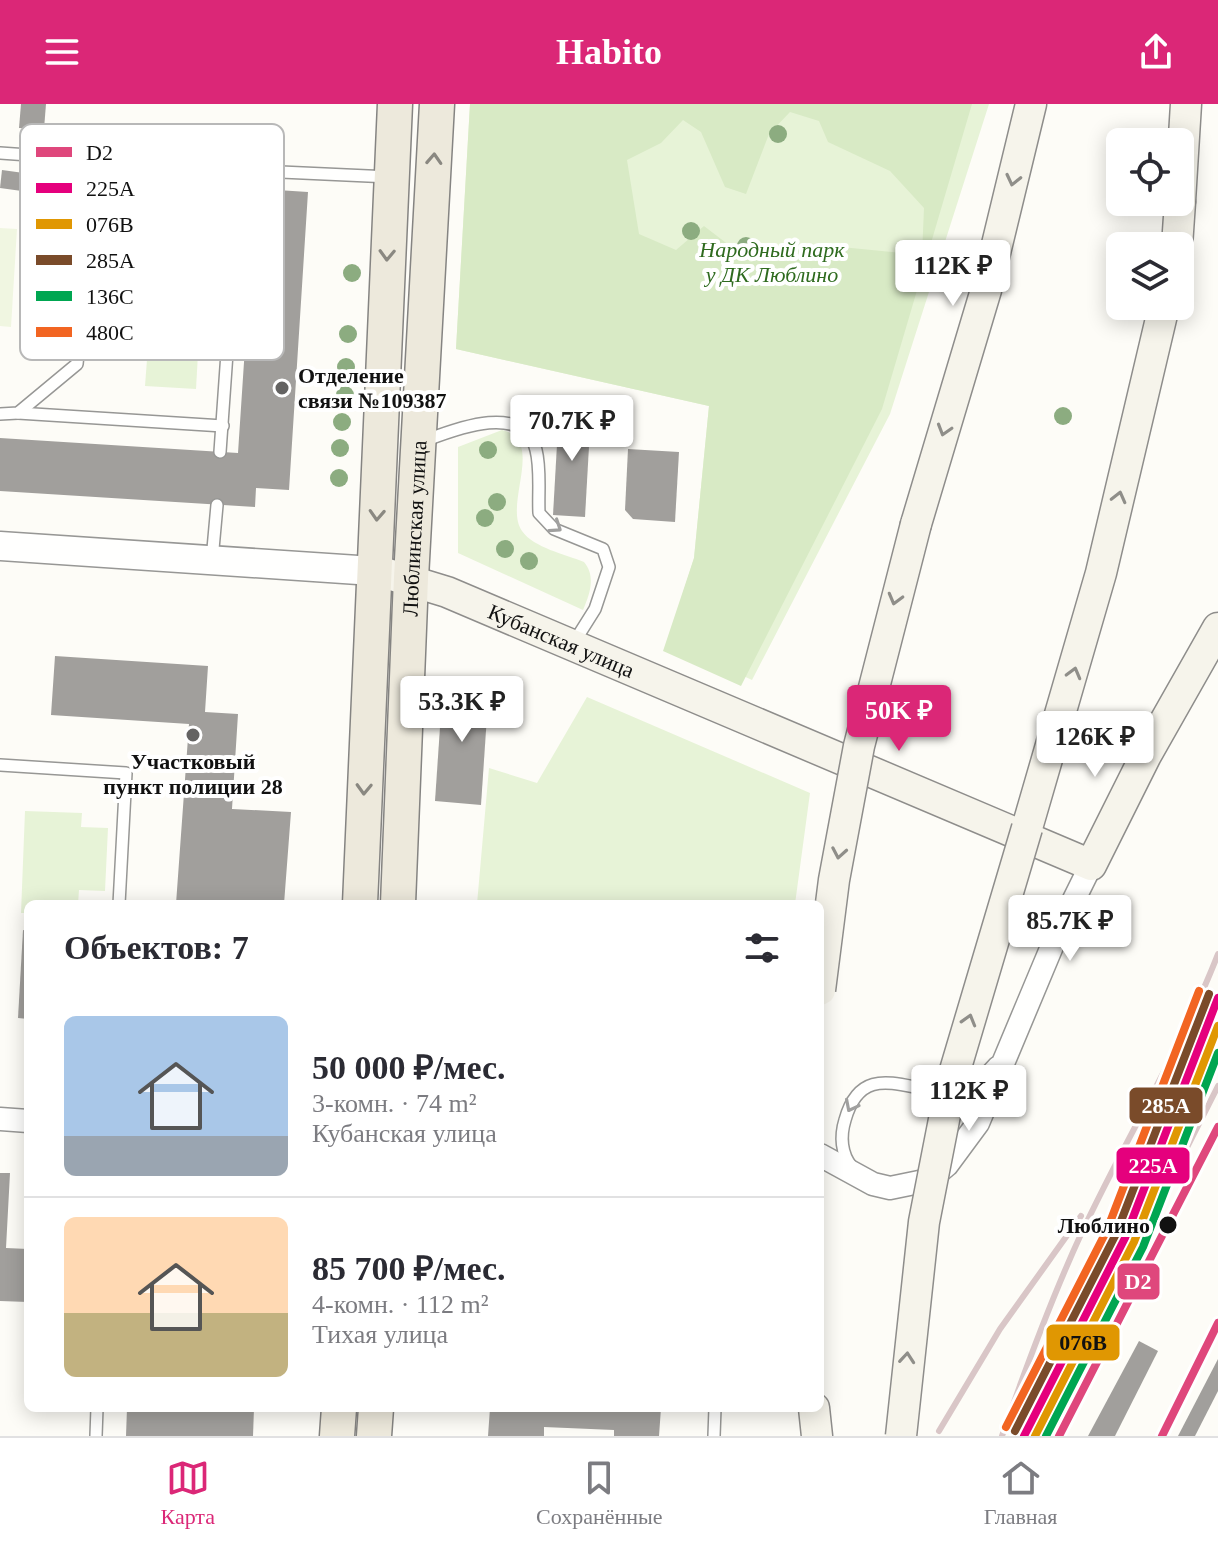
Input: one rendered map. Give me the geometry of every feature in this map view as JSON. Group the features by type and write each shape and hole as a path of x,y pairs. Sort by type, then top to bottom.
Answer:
{"main road":[{"name":"Люблинская улица","path":"360,900 395,104"},
{"name":"Люблинская улица","path":"398,900 411,578 437,104"},
{"path":"824,959 834,880 859,746 916,524 986,290 1031,104"},
{"path":"1185,128 1186,104"},
{"path":"901,1436 924,1222 951,1084 1067,697 1101,573 1161,320"},
{"name":"Кубанская улица","path":"373,571 411,578 755,725 1021,832 1091,865"},
{"path":"1091,865 1146,755 1218,628"},
{"path":"1021,832 1047,838 1077,838 1106,811 1146,755"},
{"path":"337,1436 339,1412"},
{"path":"374,1436 376,1412"},
{"path":"814,1412 817,1436"}],"street":[{"name":"Кубанская улица","path":"0,546 373,571"},
{"path":"824,1157 890,1188 929,1180 947,1165 978,1123 1010,1043 1091,865"},
{"path":"0,1119 24,1121"}],"lane":[{"path":"0,153 20,154"},
{"path":"284,172 390,177"},
{"path":"18,413 77,364 77,360"},
{"path":"220,452 227,360"},
{"path":"0,414 223,426"},
{"path":"419,443 479,423 511,423 529,435 536,449 539,513 554,529 603,549 609,567 595,609 573,645"},
{"path":"212,560 217,505"},
{"path":"0,765 126,773 119,900"},
{"path":"859,1176 847,1161 842,1144 848,1108 856,1095 873,1084 896,1081 939,1091 961,1089 985,1075 1010,1043"},
{"path":"96,1436 97,1412"},
{"path":"714,1436 715,1412"}],"green space":[{"name":"Народный парк у ДК Люблино","path":"470,104 989,104 890,414 752,680 668,641 694,558 709,406 456,349"},
{"name":"Народный парк у ДК Люблино","path":"470,104 972,104 882,409 741,686 663,651 694,558 709,406 456,349","holes":["790,112 819,121 828,142 890,171 924,208 922,255 801,243 751,262 704,226 676,250 639,234 627,160 661,143 683,120 701,132 725,187 746,194 769,134"]},
{"path":"0,228 17,229 11,327 0,326"},
{"path":"147,360 198,360 196,389 145,386"},
{"path":"502,430 515,436 521,446 523,459 517,519 522,531 542,546 584,562 588,567 590,591 583,610 458,553 458,447"},
{"path":"587,697 810,793 796,900 477,900 489,768 537,783"},
{"path":"25,811 82,813 81,827 108,828 105,891 79,890 78,900 24,900 24,913 21,913"}],"building":[{"path":"21,104 46,104 44,124 20,124 19,128"},
{"path":"2,170 20,172 20,191 0,188"},
{"path":"284,190 308,192 289,490 256,488 255,507 0,491 0,438 238,453 244,360 284,360"},
{"path":"559,409 591,411 585,517 553,515"},
{"path":"628,449 679,452 675,522 633,519 625,510"},
{"path":"55,656 208,666 205,712 238,714 232,809 291,812 284,900 176,900 189,724 51,715"},
{"path":"443,683 489,686 481,805 435,801"},
{"path":"23,930 24,1019 18,1018"},
{"path":"0,1173 10,1173 6,1248 24,1249 24,1302 0,1301"},
{"path":"1139,1341 1158,1351 1115,1436 1088,1436"},
{"path":"1218,1359 1218,1391 1195,1436 1178,1436"},
{"path":"127,1412 254,1412 253,1436 126,1436"},
{"path":"490,1412 661,1412 659,1436 614,1436 614,1430 544,1427 544,1436 488,1436"}],"railway":[{"path":"1002,1436 1039,1333 1071,1257 1187,1025 1218,954"},
{"path":"1041,1436 1218,1086"},
{"path":"939,1431 1000,1329 1081,1216"}],"transit line":[{"name":"480С","path":"1006,1427 1107,1230 1199,991"},
{"name":"285А","path":"1015,1431 1116,1234 1209,994"},
{"name":"225А","path":"1024,1436 1125,1238 1218,998"},
{"name":"076В","path":"1035,1436 1134,1242 1218,1026"},
{"name":"136С","path":"1046,1436 1143,1247 1218,1053"},
{"name":"D2","path":"1059,1436 1218,1127"},
{"name":"D2","path":"1162,1436 1218,1323"}],"place":[{"name":"Отделение связи №109387","path":"282,388"},
{"name":"Участковый пункт полиции 28","path":"193,735"},
{"name":"Люблино","path":"1168,1225"}]}
